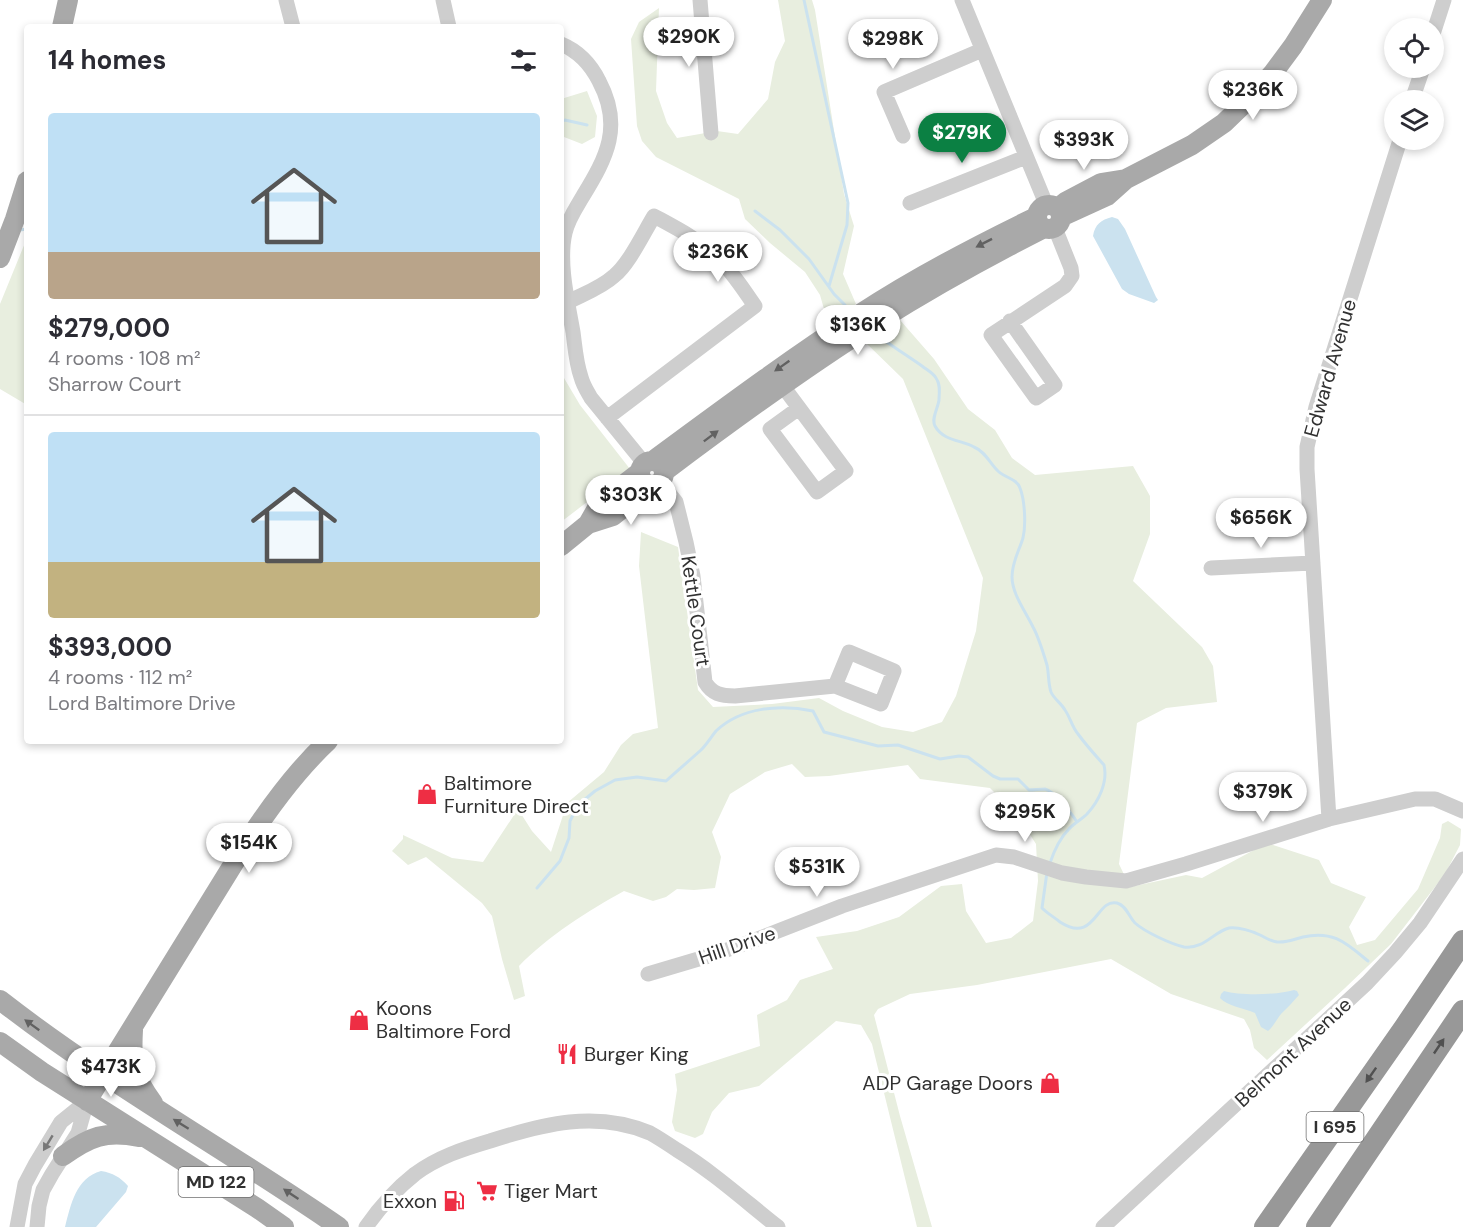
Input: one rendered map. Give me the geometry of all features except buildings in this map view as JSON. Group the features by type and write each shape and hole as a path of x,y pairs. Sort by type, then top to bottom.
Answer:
{"highway":[{"name":"I 695","path":"1265,1227 1463,941"},
{"name":"I 695","path":"1317,1227 1463,1011"},
{"path":"1323,1227 1348,1182"}],"main road":[{"path":"63,24 68,0"},
{"path":"564,544 588,524 600,503 722,428 842,344 983,260 1101,183 1126,179 1192,145 1224,123 1273,73 1322,0"},
{"path":"4,250 24,190"},
{"path":"653,472 752,387 861,313 966,252 1050,217"},
{"path":"87,1101 271,806 325,744"},
{"name":"MD 122","path":"0,1000 103,1075 339,1227"},
{"path":"133,1027 133,1068 141,1086 158,1110"},
{"name":"MD 122","path":"0,1042 42,1072 284,1227"},
{"path":"63,1156 80,1143 95,1137 124,1134 148,1139"}],"street":[{"path":"286,0 292,24"},
{"path":"443,0 448,24"},
{"path":"700,0 711,133"},
{"path":"962,0 1071,268 1072,276 1065,286 1010,321 991,335 1036,398 1055,385 1010,321"},
{"path":"1438,18 1444,0"},
{"path":"564,46 582,57 594,70 609,104 611,122 606,155 571,217 564,239"},
{"path":"903,136 884,92 982,50"},
{"name":"Edward Avenue","path":"1329,819 1307,447 1311,427 1397,150"},
{"path":"910,203 1026,157"},
{"path":"568,302 606,283 616,274 625,264 654,216 693,237 719,258 755,306 607,418"},
{"path":"564,271 580,375 584,386 607,418 653,472"},
{"path":"782,385 846,471 817,492 770,429 799,408"},
{"name":"Kettle Court","path":"653,472 676,502 693,576 705,682 709,688 716,694 725,696 835,686"},
{"path":"1211,568 1313,563"},
{"path":"1329,819 1426,798 1435,799 1463,811"},
{"name":"Hill Drive","path":"648,974 712,955 842,906 996,855 1014,857 1048,869 1086,878 1126,881 1329,819"},
{"name":"Belmont Avenue","path":"1103,1227 1367,983 1420,923 1463,859"},
{"path":"37,1227 43,1190 78,1133 87,1101"},
{"path":"17,1227 26,1184 35,1165 61,1122 87,1101"},
{"path":"366,1227 399,1187 435,1161 459,1150 522,1131 557,1123 582,1121 604,1121 629,1126 651,1134 695,1161 778,1227"}],"green space":[{"path":"778,0 812,0 844,194 854,226 843,274 856,304 835,318 824,309 820,295 805,272 745,219 739,199 656,157 642,141 637,126 631,39 639,22 659,8 656,91 667,123 677,138 717,131 738,134 768,99 775,62 785,41"},
{"path":"587,91 597,116 595,137 582,144 564,137 564,98"},
{"path":"24,245 24,403 0,389 0,304"},
{"path":"900,320 934,359 968,409 995,430 1012,458 1035,475 1133,466 1150,496 1150,534 1133,581 1202,647 1213,666 1217,702 1166,708 1137,723 1119,864 1130,887 1186,875 1202,878 1267,843 1319,860 1331,883 1366,897 1349,927 1357,945 1375,940 1418,889 1440,838 1442,824 1448,821 1461,829 1460,845 1445,874 1391,944 1267,1060 1254,1048 1250,1030 1244,1019 1171,994 1111,959 977,985 910,994 878,1009 874,1015 932,1227 917,1227 872,1044 861,1025 836,1021 759,1086 729,1093 712,1112 703,1134 695,1138 675,1131 672,1122 677,1090 675,1074 760,1046 757,1015 787,1000 800,980 833,969 816,937 857,931 899,917 941,886 962,884 966,911 986,943 1011,938 1033,921 1038,881 1036,844 1018,816 990,788 920,779 908,765 829,776 805,777 792,764 765,772 730,794 712,832 721,857 715,888 677,889 666,897 653,901 624,891 569,925 530,955 519,966 525,996 514,1000 492,916 482,903 426,857 408,865 392,851 403,839 403,835 452,858 483,862 518,809 532,831 551,852 567,803 604,772 621,745 633,734 658,728 639,566 641,532 678,547 698,690 713,707 772,704 819,698 882,727 913,732 942,722 956,696 976,631 983,578 903,379 865,342"},
{"path":"564,378 580,405 630,469 564,520"}],"water":[{"path":"1112,217 1118,219 1125,229 1158,300 1154,303 1122,289 1093,236 1099,223"},
{"path":"1294,990 1299,995 1268,1031 1261,1027 1255,1013 1231,1005 1220,998 1224,991 1259,994"},
{"path":"101,1171 113,1174 122,1180 128,1186 126,1192 96,1227 65,1227 72,1201 80,1186 93,1174"}],"waterway":[{"path":"804,0 848,203 847,225 829,286"},
{"path":"564,120 587,125"},
{"path":"755,211 780,230 809,259 834,294 845,305"},
{"path":"20,230 24,229"},
{"path":"881,338 930,372 938,381 939,400 934,420 938,431 978,449 999,472 1019,485 1022,493 1024,527 1023,538 1012,572 1014,590 1041,646 1047,665 1051,692 1065,710 1076,731 1104,765 1105,771 1104,785 1095,803 1087,814 1063,836 1050,863"},
{"path":"537,888 560,861 569,838 570,821 578,805 595,791 615,780 637,777 666,781 701,750 716,731 726,723 749,712 762,709 788,708 813,711 824,732 878,746 898,745 940,759 968,757 1000,779 1018,779 1029,790 1049,791 1077,822"},
{"path":"1047,872 1042,908 1072,928 1088,925 1104,907 1110,903 1117,903 1123,906 1139,926 1158,937 1184,947 1197,946 1224,930 1237,928 1277,942 1314,935 1331,937 1346,944 1368,961"}],"place":[{"name":"Baltimore Furniture Direct","path":"427,794"},
{"name":"Koons Baltimore Ford","path":"359,1020"},
{"name":"Burger King","path":"567,1054"},
{"name":"ADP Garage Doors","path":"1050,1083"},
{"name":"Tiger Mart","path":"487,1191"},
{"name":"Exxon","path":"454,1201"}]}
